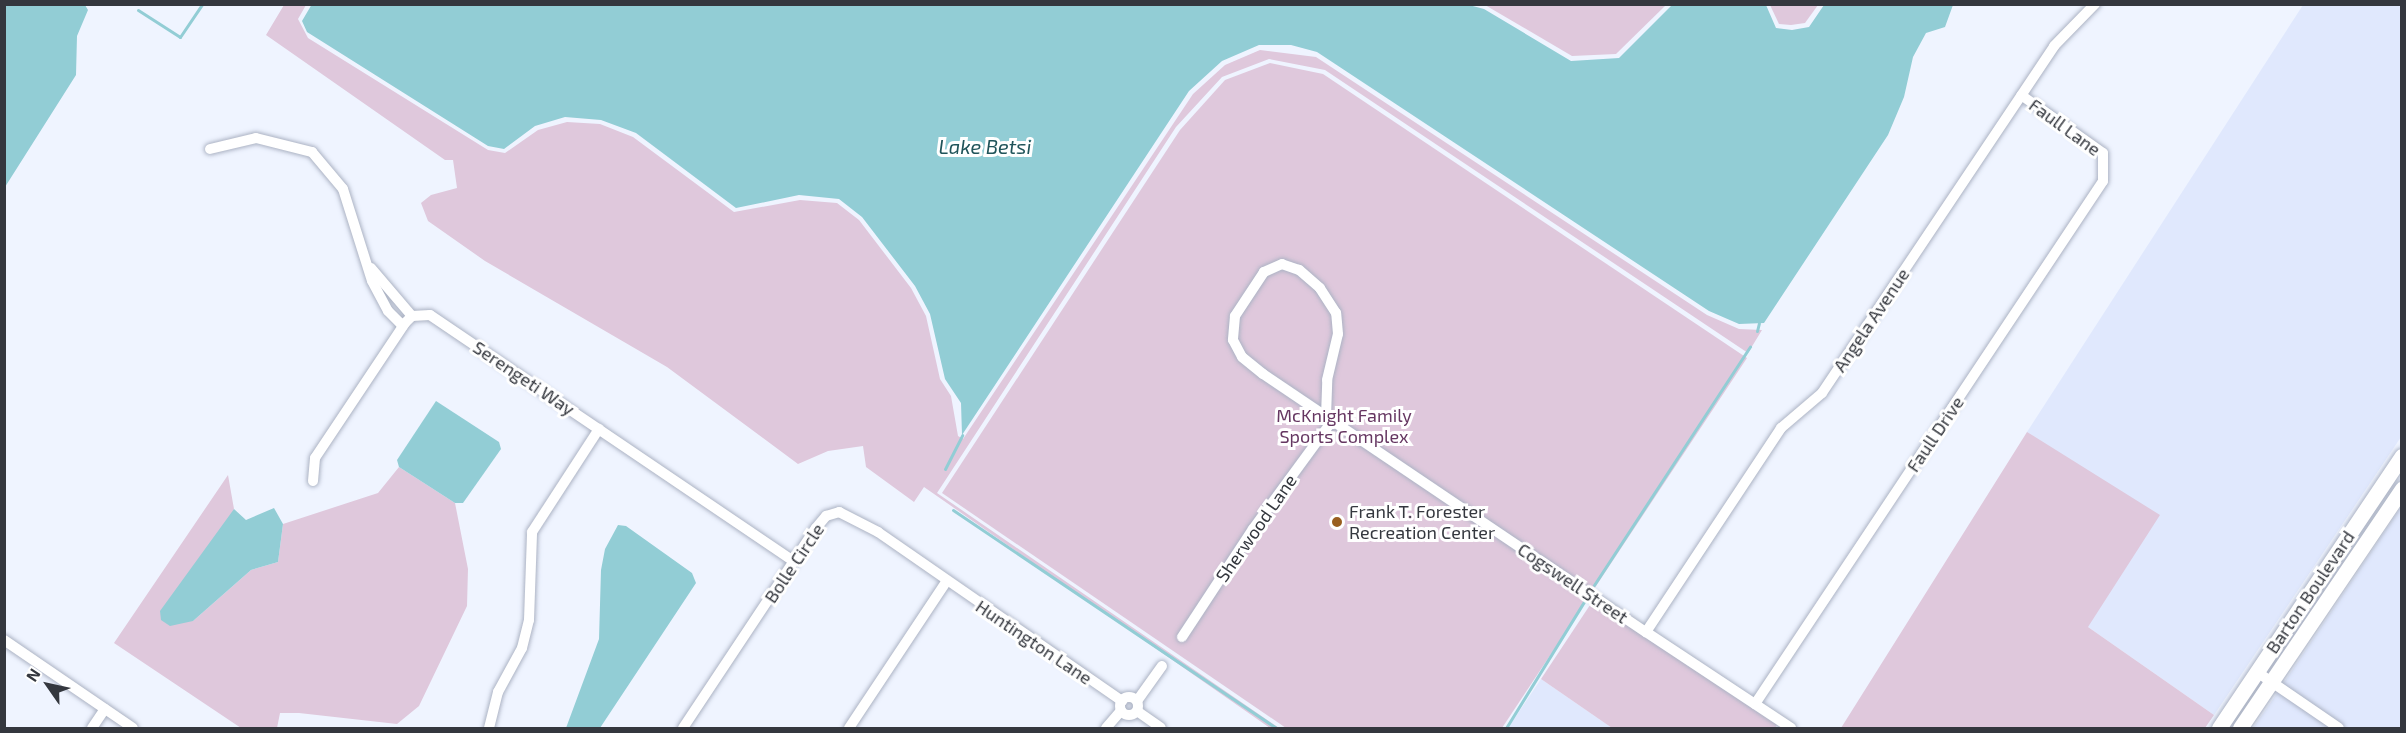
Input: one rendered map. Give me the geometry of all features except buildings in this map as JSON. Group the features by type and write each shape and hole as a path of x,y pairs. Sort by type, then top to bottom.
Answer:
{"main road":[{"name":"Barton Boulevard","path":"2219,729 2402,456"},
{"name":"Barton Boulevard","path":"2240,729 2402,489"},
{"path":"2350,564 2347,549 2369,506"}],"street":[{"name":"Angela Avenue","path":"1646,632 1781,428 1822,393 2054,46 2095,4"},
{"name":"Faull Lane","path":"2021,95 2097,147 2107,160"},
{"path":"210,149 256,138 312,152 343,189 378,294 403,326"},
{"name":"Faull Drive","path":"1755,704 2103,182 2107,160"},
{"name":"Cogswell Street","path":"1329,419 1327,380 1338,334 1336,313 1320,288 1299,270 1282,264 1264,272 1235,315 1233,340 1242,357 1329,419 1791,729"},
{"path":"314,481 315,458 412,316 371,268"},
{"name":"Serengeti Way","path":"412,316 430,315 794,561"},
{"name":"Sherwood Lane","path":"1182,637 1329,419"},
{"path":"489,729 498,692 522,648 529,620 532,532 599,429"},
{"name":"Bolle Circle","path":"683,729 826,516 839,512 859,520 946,582"},
{"path":"849,729 946,582"},
{"name":"Huntington Lane","path":"946,582 1121,706"},
{"path":"4,640 133,729"},
{"path":"1121,706 1131,715 1162,666"},
{"path":"2257,672 2338,729"},
{"path":"1106,729 1121,706 1131,697 1161,729"},
{"path":"92,729 105,709"}],"shaded area":[{"path":"2303,5 2401,5 2401,437 2214,715 2088,627 2027,432"},
{"path":"2401,507 2401,728 2347,728 2283,684"},
{"path":"1541,679 1612,728 1508,728"},
{"path":"2278,692 2330,728 2253,728"}],"green space":[{"path":"1770,4 1818,5 1805,23 1791,25 1779,24"},
{"path":"284,5 306,5 298,19 308,38 488,150 505,153 538,130 567,122 600,124 633,137 734,212 800,200 837,203 859,220 911,288 926,316 940,379 951,396 958,436 963,439 1193,94 1225,65 1260,50 1316,57 1707,315 1739,329 1762,330 1748,353 1325,70 1269,59 1222,77 1176,127 937,493 1279,728 1270,728 924,487 914,502 866,467 863,446 828,451 798,464 667,367 485,261 428,221 421,203 431,195 457,188 453,160 445,160 266,35"},
{"path":"1485,5 1666,5 1616,54 1572,56"},
{"name":"McKnight Family Sports Complex","path":"1270,63 1323,74 1747,358 1502,728 1286,728 942,493 1180,130 1225,80"},
{"path":"2027,432 2160,515 2088,627 2214,715 2205,728 1841,728"},
{"path":"399,467 455,503 468,569 467,606 419,706 397,724 280,713 277,728 241,728 114,643 228,475 234,509 193,621 251,570 278,562 283,524 378,493"},
{"path":"1592,602 1777,725 1775,728 1612,728 1541,679"}],"water":[{"path":"5,4 85,5 88,10 77,36 76,75 5,187"},
{"name":"Lake Betsi","path":"312,4 1469,5 1484,9 1571,61 1619,58 1672,5 1766,5 1776,28 1792,30 1809,27 1824,5 1953,5 1945,27 1926,33 1913,57 1904,97 1888,135 1764,323 1739,324 1709,311 1317,52 1291,45 1259,45 1222,61 1189,91 962,435 961,403 945,379 930,314 915,286 862,217 839,199 799,195 736,208 636,133 601,120 565,117 535,126 504,149 488,146 307,32 302,21"},
{"path":"436,401 499,442 501,449 463,503 455,503 399,467 397,460"},
{"path":"274,508 283,524 278,562 251,570 193,621 170,626 161,620 160,611 234,509 246,520"},
{"path":"618,525 626,526 692,573 696,583 600,728 566,728 599,639 601,570 605,549"}],"waterway":[{"path":"138,10 180,37 202,4"},
{"path":"1757,331 1759,323"},
{"path":"1594,585 1750,347"},
{"path":"945,469 962,435"},
{"path":"953,510 1276,728"},
{"path":"1506,728 1585,600"}],"place":[{"name":"Frank T. Forester Recreation Center","path":"1337,522"}]}
